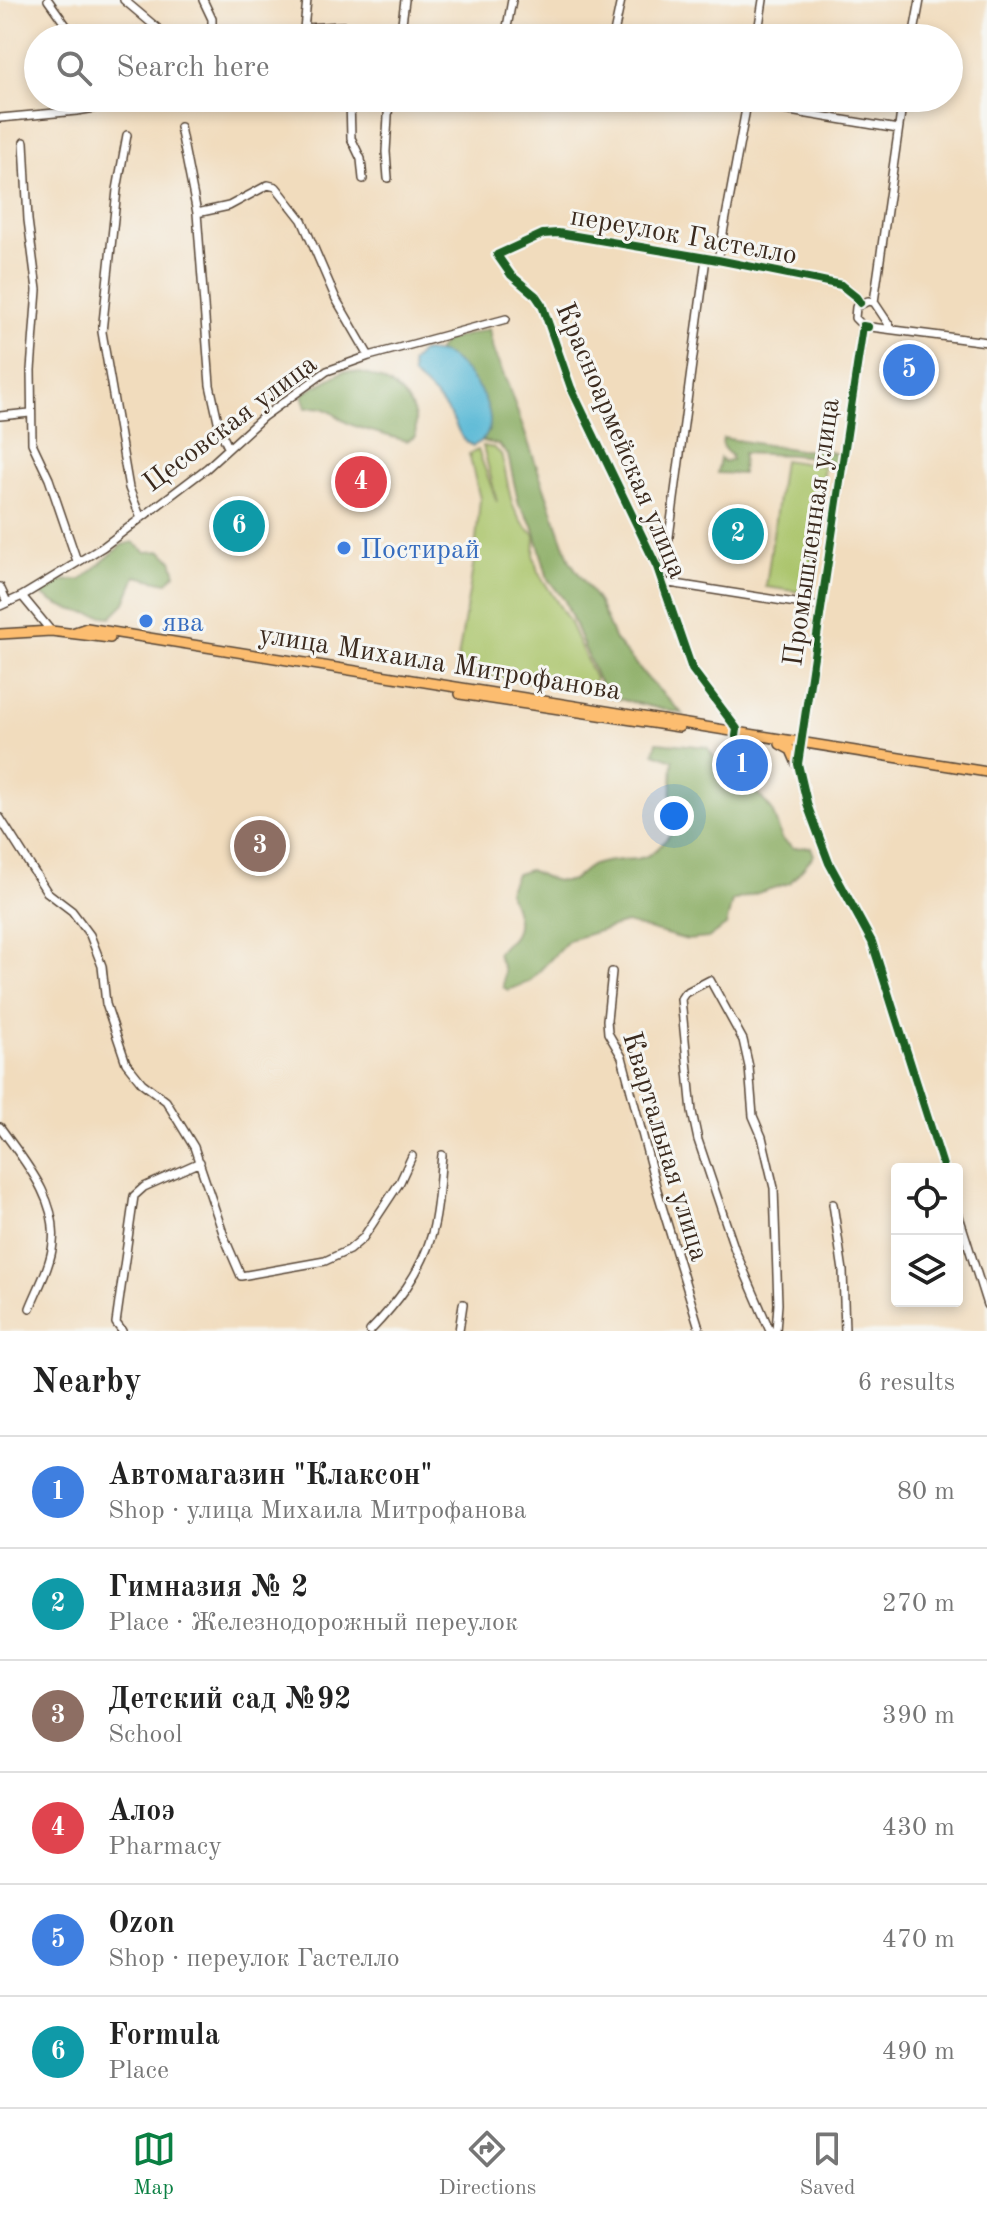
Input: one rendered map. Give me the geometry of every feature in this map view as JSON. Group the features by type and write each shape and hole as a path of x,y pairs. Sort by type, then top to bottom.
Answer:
{"main road":[{"name":"улица Михаила Митрофанова","path":"0,634 51,631 183,647 408,686 616,714 987,772"},
{"name":"улица Михаила Митрофанова","path":"737,734 780,744 801,744"},
{"path":"780,744 791,750 798,766"}],"street":[{"path":"48,0 65,24"},
{"path":"124,0 152,24"},
{"path":"203,0 212,24"},
{"path":"305,24 307,0"},
{"path":"402,24 405,0"},
{"path":"508,24 512,0"},
{"path":"616,24 621,0"},
{"path":"759,24 763,0"},
{"path":"916,24 920,0"},
{"path":"0,118 66,112"},
{"path":"350,112 351,140 361,159 363,179"},
{"path":"388,112 388,178"},
{"path":"718,260 745,112"},
{"path":"806,112 898,129"},
{"path":"901,112 867,302 854,313 855,318 865,327 987,342"},
{"path":"180,127 197,213 210,385 220,430 228,447"},
{"path":"127,135 117,190 102,332 129,488 140,516"},
{"path":"24,142 28,220 37,290 30,413 33,450 49,479 77,561"},
{"path":"197,213 229,206 268,185 276,187 302,220 336,299 369,356"},
{"name":"переулок Гастелло","path":"497,255 543,234 558,233 841,285 867,302"},
{"name":"Красноармейская улица","path":"497,255 511,275 542,305 571,388 663,582 692,669 737,734"},
{"path":"706,258 663,582 821,607"},
{"path":"867,302 881,313 892,329"},
{"path":"865,327 878,323 881,313"},
{"name":"Цесовская улица","path":"3,604 22,596 103,547 207,468 301,387 327,371 369,356 506,319"},
{"name":"Промышленная улица","path":"801,744 865,327"},
{"path":"0,416 30,413"},
{"path":"0,587 3,604"},
{"path":"22,596 51,631"},
{"path":"801,744 798,766 808,807 829,863 872,942 942,1163"},
{"path":"0,818 47,892 72,911 90,935 102,966 106,1004 126,1063 142,1083 166,1101 200,1162 225,1239 241,1276 325,1261 349,1250 363,1238 400,1182 412,1156"},
{"name":"Квартальная улица","path":"612,972 608,1033 622,1057 657,1190 700,1331"},
{"path":"710,980 743,1040 750,1073 754,1122 762,1137 774,1188 778,1304 773,1331 735,1250 698,1140 692,1112 681,999 690,990 710,980"},
{"path":"0,1127 39,1182 53,1223 53,1246 30,1308"},
{"path":"370,1331 399,1300 428,1246 434,1226 442,1155"},
{"path":"122,1331 116,1323 134,1196 144,1187 200,1162"},
{"path":"833,1204 843,1271 845,1331"},
{"path":"963,1229 987,1305"},
{"path":"459,1331 463,1304"}],"green space":[{"path":"489,329 493,350 570,561 599,603 615,640 683,714 610,697 597,678 565,601 548,579 533,525 519,505 508,455 499,445 483,441 489,430 450,357 437,352 445,341"},
{"path":"344,371 371,376 396,389 412,409 415,437 407,441 352,425 321,408 306,408 302,394"},
{"path":"723,438 799,450 828,451 839,455 839,463 836,465 805,456 743,453 742,474 717,473 720,458 724,462 732,460 723,446"},
{"path":"483,446 494,448 501,454 514,508 535,535 534,557 538,572 569,621 595,679 593,692 456,671 474,561 480,499 469,454 478,450 497,502"},
{"path":"783,460 824,466 808,593 766,587"},
{"path":"133,542 146,552 161,551 172,560 176,574 166,583 136,576 125,603 111,617 63,607 38,591 55,581 81,580 122,545"},
{"path":"657,742 707,747 720,765 756,792 772,810 782,839 793,848 811,847 814,855 790,883 732,901 726,926 708,938 687,940 626,923 569,940 529,982 508,990 503,987 504,970 497,954 516,929 516,916 508,891 516,874 529,870 555,880 572,880 593,865 646,856 664,842 675,827 671,804 673,760 654,753"}],"water":[{"path":"421,352 448,356 479,389 490,415 489,427 484,438 473,446 463,438 440,402 413,376 411,363"}],"cycle path":[{"path":"736,736 737,729 692,669 657,567 571,388 542,305 511,275 497,255 543,234 558,233 841,285 860,303"},
{"path":"868,327 863,326 798,764 808,807 829,863 872,942 942,1163"}],"place":[{"name":"Ozon","path":"909,370"},
{"name":"Алоэ","path":"361,482"},
{"name":"Formula","path":"239,526"},
{"name":"Гимназия № 2","path":"738,534"},
{"name":"Постирай","path":"344,548"},
{"name":"ява","path":"146,621"},
{"name":"Автомагазин \"Клаксон\"","path":"742,765"},
{"name":"Детский сад №92","path":"260,846"}]}
